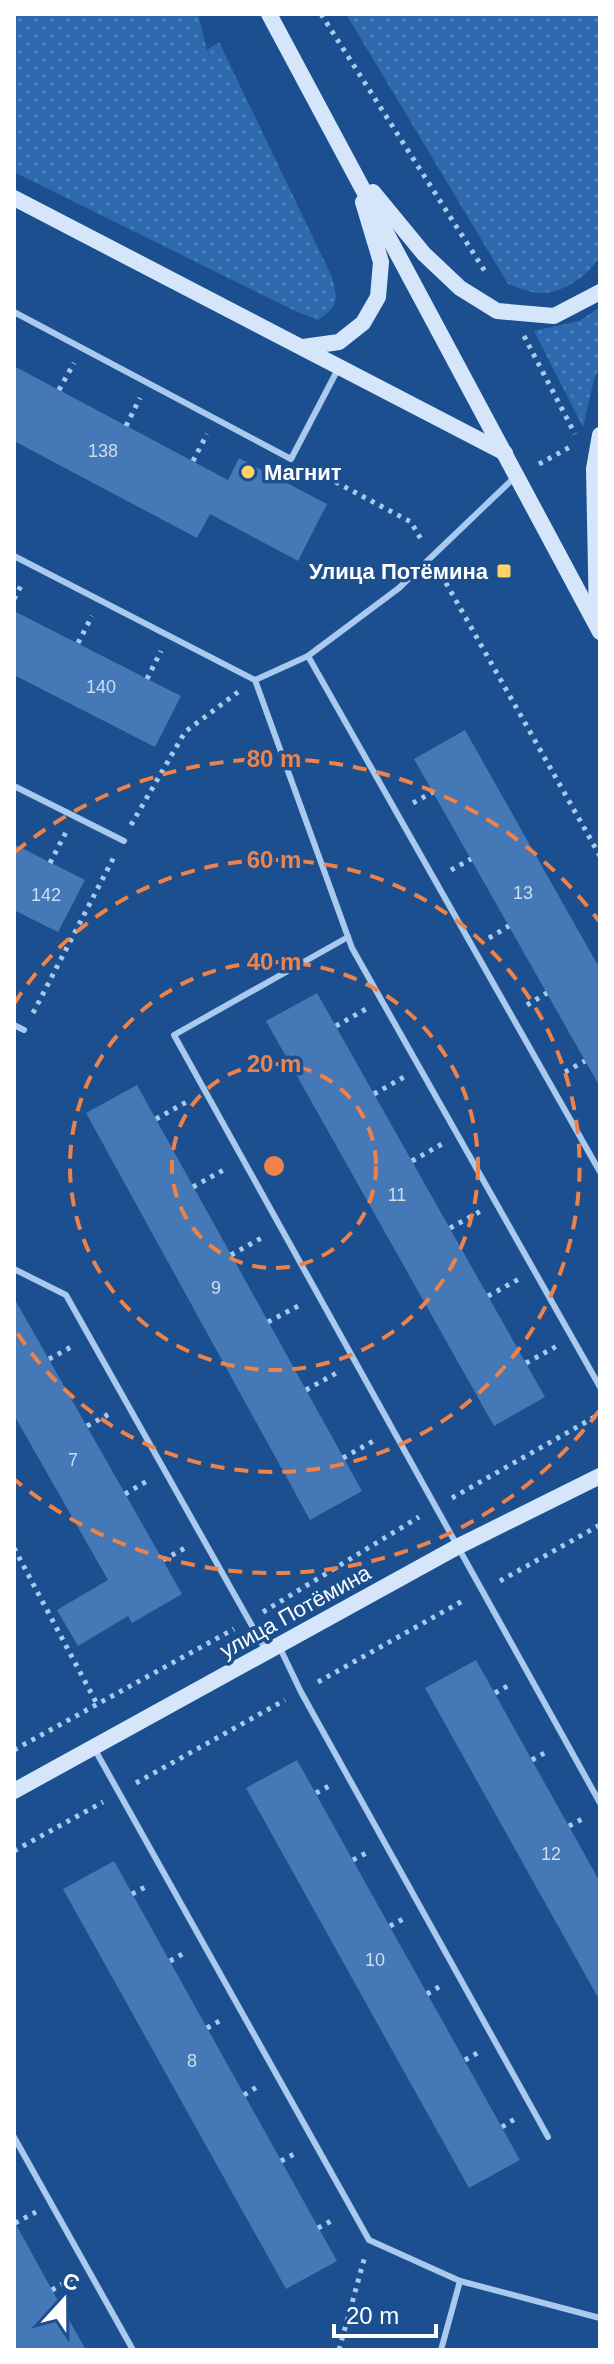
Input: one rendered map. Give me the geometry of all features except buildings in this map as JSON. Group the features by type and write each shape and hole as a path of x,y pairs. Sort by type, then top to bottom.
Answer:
{"main road":[{"path":"269,14 598,629"},
{"path":"351,165 424,254 460,288 497,311 554,316 600,292"},
{"path":"303,347 339,342 363,323 378,297 381,262 351,165"},
{"path":"14,198 505,453"},
{"path":"598,629 594,469 600,435"},
{"name":"улица Потёмина","path":"14,1791 457,1547 600,1476"}],"lane":[{"path":"14,312 291,459 340,366"},
{"path":"255,680 308,656 399,588 517,476"},
{"path":"14,556 255,680 348,937 381,1001 600,1387"},
{"path":"308,656 600,1172"},
{"path":"14,786 124,841"},
{"path":"348,937 174,1035 600,1803"},
{"path":"14,1025 24,1030"},
{"path":"14,1269 66,1295 250,1620 301,1692 548,2137"},
{"path":"93,1746 369,2240 460,2281 600,2318"},
{"path":"14,2137 133,2350"},
{"path":"441,2350 460,2281"}],"path":[{"path":"321,14 486,274"},
{"path":"511,313 580,442 517,476"},
{"path":"59,390 82,348"},
{"path":"126,426 148,383"},
{"path":"193,461 215,419"},
{"path":"291,459 411,522 600,856"},
{"path":"78,643 100,601"},
{"path":"147,679 169,636"},
{"path":"50,863 74,816"},
{"path":"336,1026 381,1001"},
{"path":"374,1094 420,1068"},
{"path":"156,1119 205,1092"},
{"path":"412,1161 458,1135"},
{"path":"193,1187 243,1160"},
{"path":"450,1228 496,1203"},
{"path":"231,1255 280,1227"},
{"path":"488,1296 534,1270"},
{"path":"268,1322 318,1295"},
{"path":"526,1363 572,1337"},
{"path":"306,1390 355,1363"},
{"path":"14,1750 250,1620 435,1507 600,1414"},
{"path":"343,1458 393,1430"},
{"path":"14,1548 97,1704"},
{"path":"339,2350 369,2240"}],"shaded area":[{"path":"14,14 198,14 207,50 219,42 332,277 336,297 330,311 318,320 297,312 14,172"},
{"path":"346,14 600,14 600,255 583,276 558,290 540,293 508,284"},
{"path":"600,307 600,366 583,427 534,331 579,321"}],"place":[{"name":"Магнит","path":"248,472"},
{"name":"Улица Потёмина","path":"504,571"}]}
